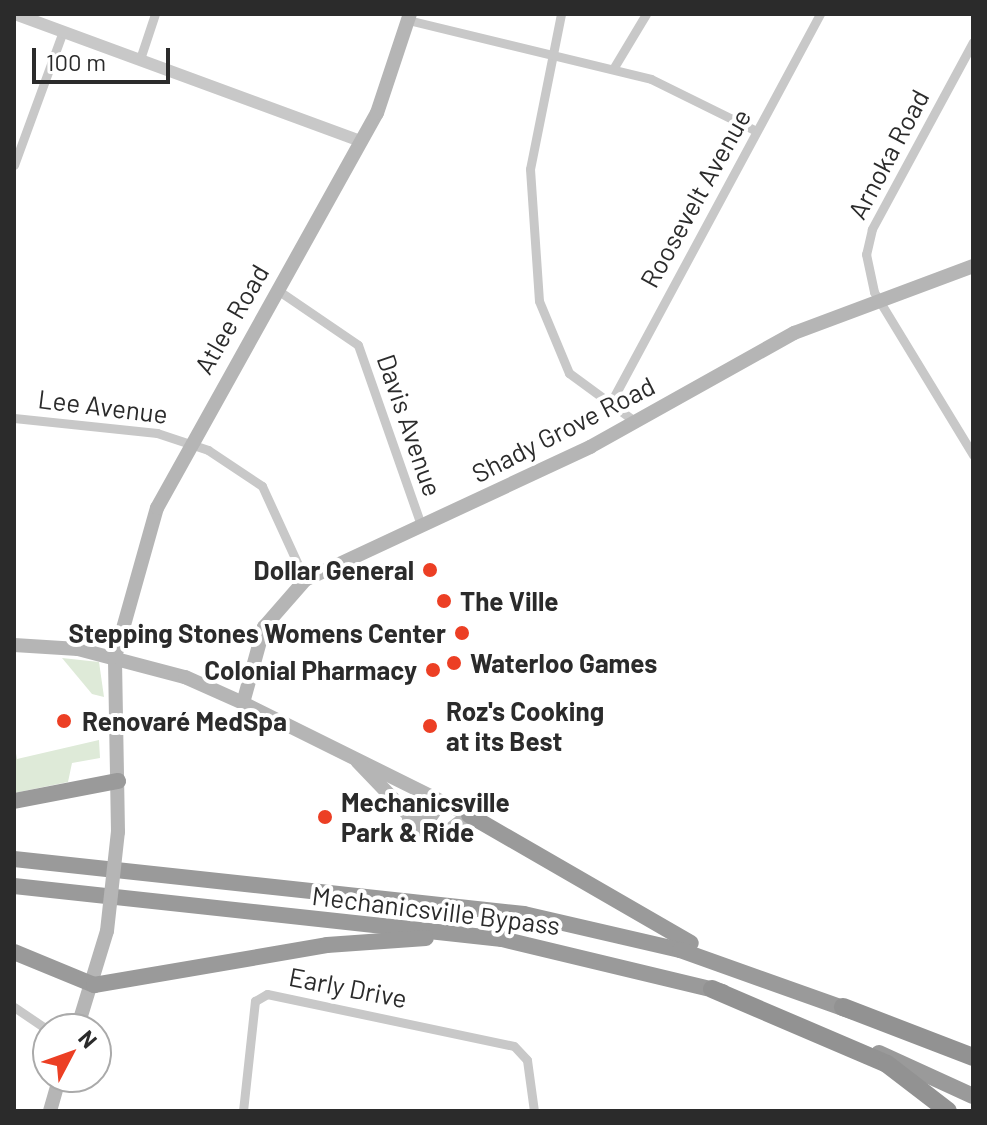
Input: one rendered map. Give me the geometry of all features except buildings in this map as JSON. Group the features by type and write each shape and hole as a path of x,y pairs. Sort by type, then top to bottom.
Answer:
{"highway":[{"path":"14,801 118,781"},
{"path":"469,815 649,925 843,1007 973,1057"},
{"name":"Mechanicsville Bypass","path":"14,859 524,914 680,950 799,989"},
{"name":"Mechanicsville Bypass","path":"14,886 452,932 581,954 712,989 839,1036 973,1096"},
{"path":"14,952 94,985 387,939 581,954"},
{"path":"712,989 887,1064 948,1111"},
{"path":"843,1007 973,1066"}],"main road":[{"name":"Atlee Road","path":"83,1013 94,985 107,931 118,832 115,657 157,508 189,441 388,89 409,17"},
{"name":"Shady Grove Road","path":"243,703 264,627 305,580 636,422 769,345 878,298 973,266"},
{"path":"14,645 115,657 243,703 469,815"},
{"path":"357,761 408,820 434,833 469,815"},
{"path":"408,820 429,819 441,802"}],"street":[{"path":"15,14 361,141"},
{"path":"140,59 155,14"},
{"path":"561,14 530,169 531,260 555,352 580,385 636,422"},
{"path":"613,69 646,14"},
{"name":"Roosevelt Avenue","path":"610,404 820,14"},
{"path":"409,17 670,86 756,131"},
{"path":"14,165 63,31"},
{"name":"Arnoka Road","path":"973,42 872,229 866,264 878,298 973,455"},
{"name":"Davis Avenue","path":"276,289 358,345 421,525"},
{"name":"Lee Avenue","path":"14,418 189,441 262,486 305,580"},
{"name":"Early Drive","path":"243,1111 255,1001 262,994 463,1033 524,1054 534,1111"},
{"path":"14,1007 32,1019"}],"green space":[{"path":"62,658 99,662 104,697 92,694"},
{"path":"99,740 100,758 72,763 68,782 14,793 14,742 17,759"}],"place":[{"name":"Dollar General","path":"430,570"},
{"name":"The Ville","path":"444,601"},
{"name":"Stepping Stones Womens Center","path":"462,633"},
{"name":"Waterloo Games","path":"454,663"},
{"name":"Colonial Pharmacy","path":"433,670"},
{"name":"Renovaré MedSpa","path":"64,721"},
{"name":"Roz's Cooking at its Best","path":"430,726"},
{"name":"Mechanicsville Park & Ride","path":"325,817"}]}
